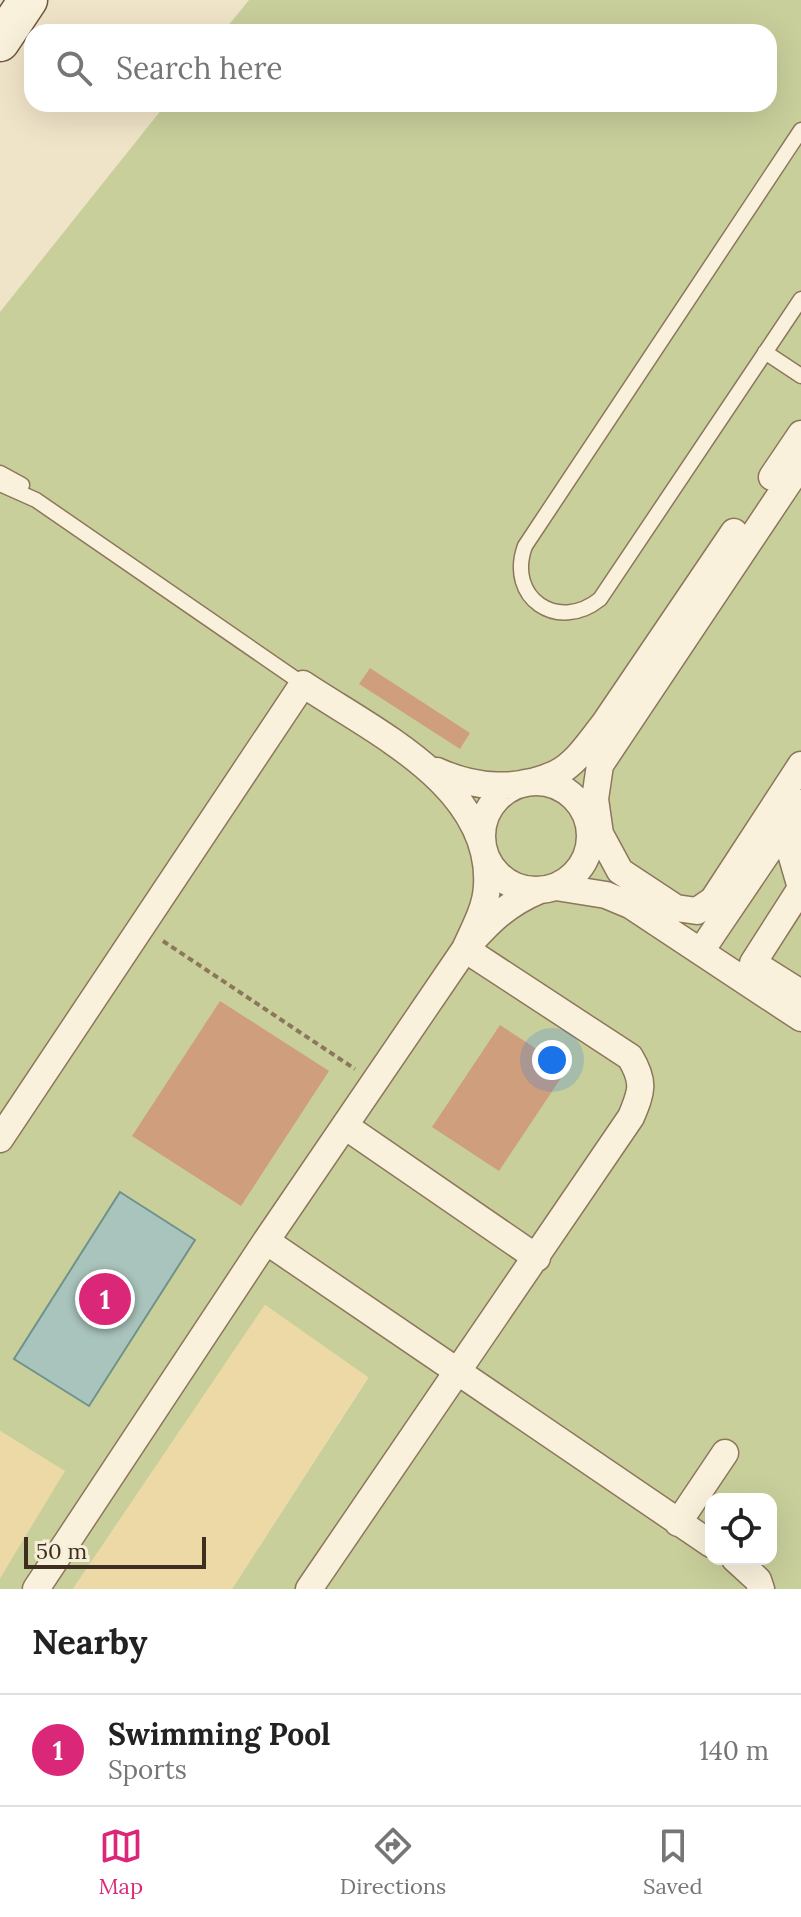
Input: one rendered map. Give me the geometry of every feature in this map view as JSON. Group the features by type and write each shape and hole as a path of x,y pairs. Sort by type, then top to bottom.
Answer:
{"street":[{"path":"0,42 28,0"},
{"path":"465,949 480,915 487,886 481,835 489,810 507,790 559,773 582,751 604,724 801,434"},
{"path":"801,464 600,765 595,799 600,834 620,871 676,908 697,911 713,900 801,765"},
{"path":"0,1139 10,1101 141,927 303,684 426,766 450,787 468,812 492,869 505,881 522,889 548,888 606,895 630,905 801,1018"},
{"path":"36,1589 266,1241 465,949 492,918 517,900 571,878 582,865 588,850 584,781 604,724"},
{"path":"426,766 481,786 554,785 567,792 578,803 598,860 611,884 630,905"},
{"path":"701,951 801,803"},
{"path":"801,833 790,850 801,888 753,963 801,993"},
{"path":"309,1589 537,1258 631,1117 641,1093 640,1073 630,1057 465,949"},
{"path":"345,1126 537,1258"},
{"path":"266,1241 705,1540"},
{"path":"678,1523 725,1453"},
{"path":"742,1565 758,1580 761,1589"}],"lane":[{"path":"801,130 525,546 521,558 523,583 537,603 547,609 570,613 591,606 600,599 801,299"},
{"path":"765,352 801,376"},
{"path":"0,473 303,684"},
{"path":"0,484 36,500"}],"path":[{"path":"141,927 374,1082"}],"green space":[{"path":"249,0 801,0 801,1589 232,1589 368,1378 265,1305 73,1589 0,1589 0,1578 64,1471 0,1431 0,312 160,112 777,112 777,24 230,24"}],"sand":[{"path":"265,1305 368,1377 232,1589 73,1589"},
{"path":"0,1431 65,1471 0,1578"}],"water":[{"path":"120,1192 195,1240 89,1406 14,1359"}],"building":[{"path":"370,668 470,733 460,749 359,684"},
{"path":"220,1001 329,1071 241,1206 132,1136"},
{"path":"500,1025 567,1069 499,1171 432,1127"}],"place":[{"name":"Swimming Pool","path":"105,1299"}]}
